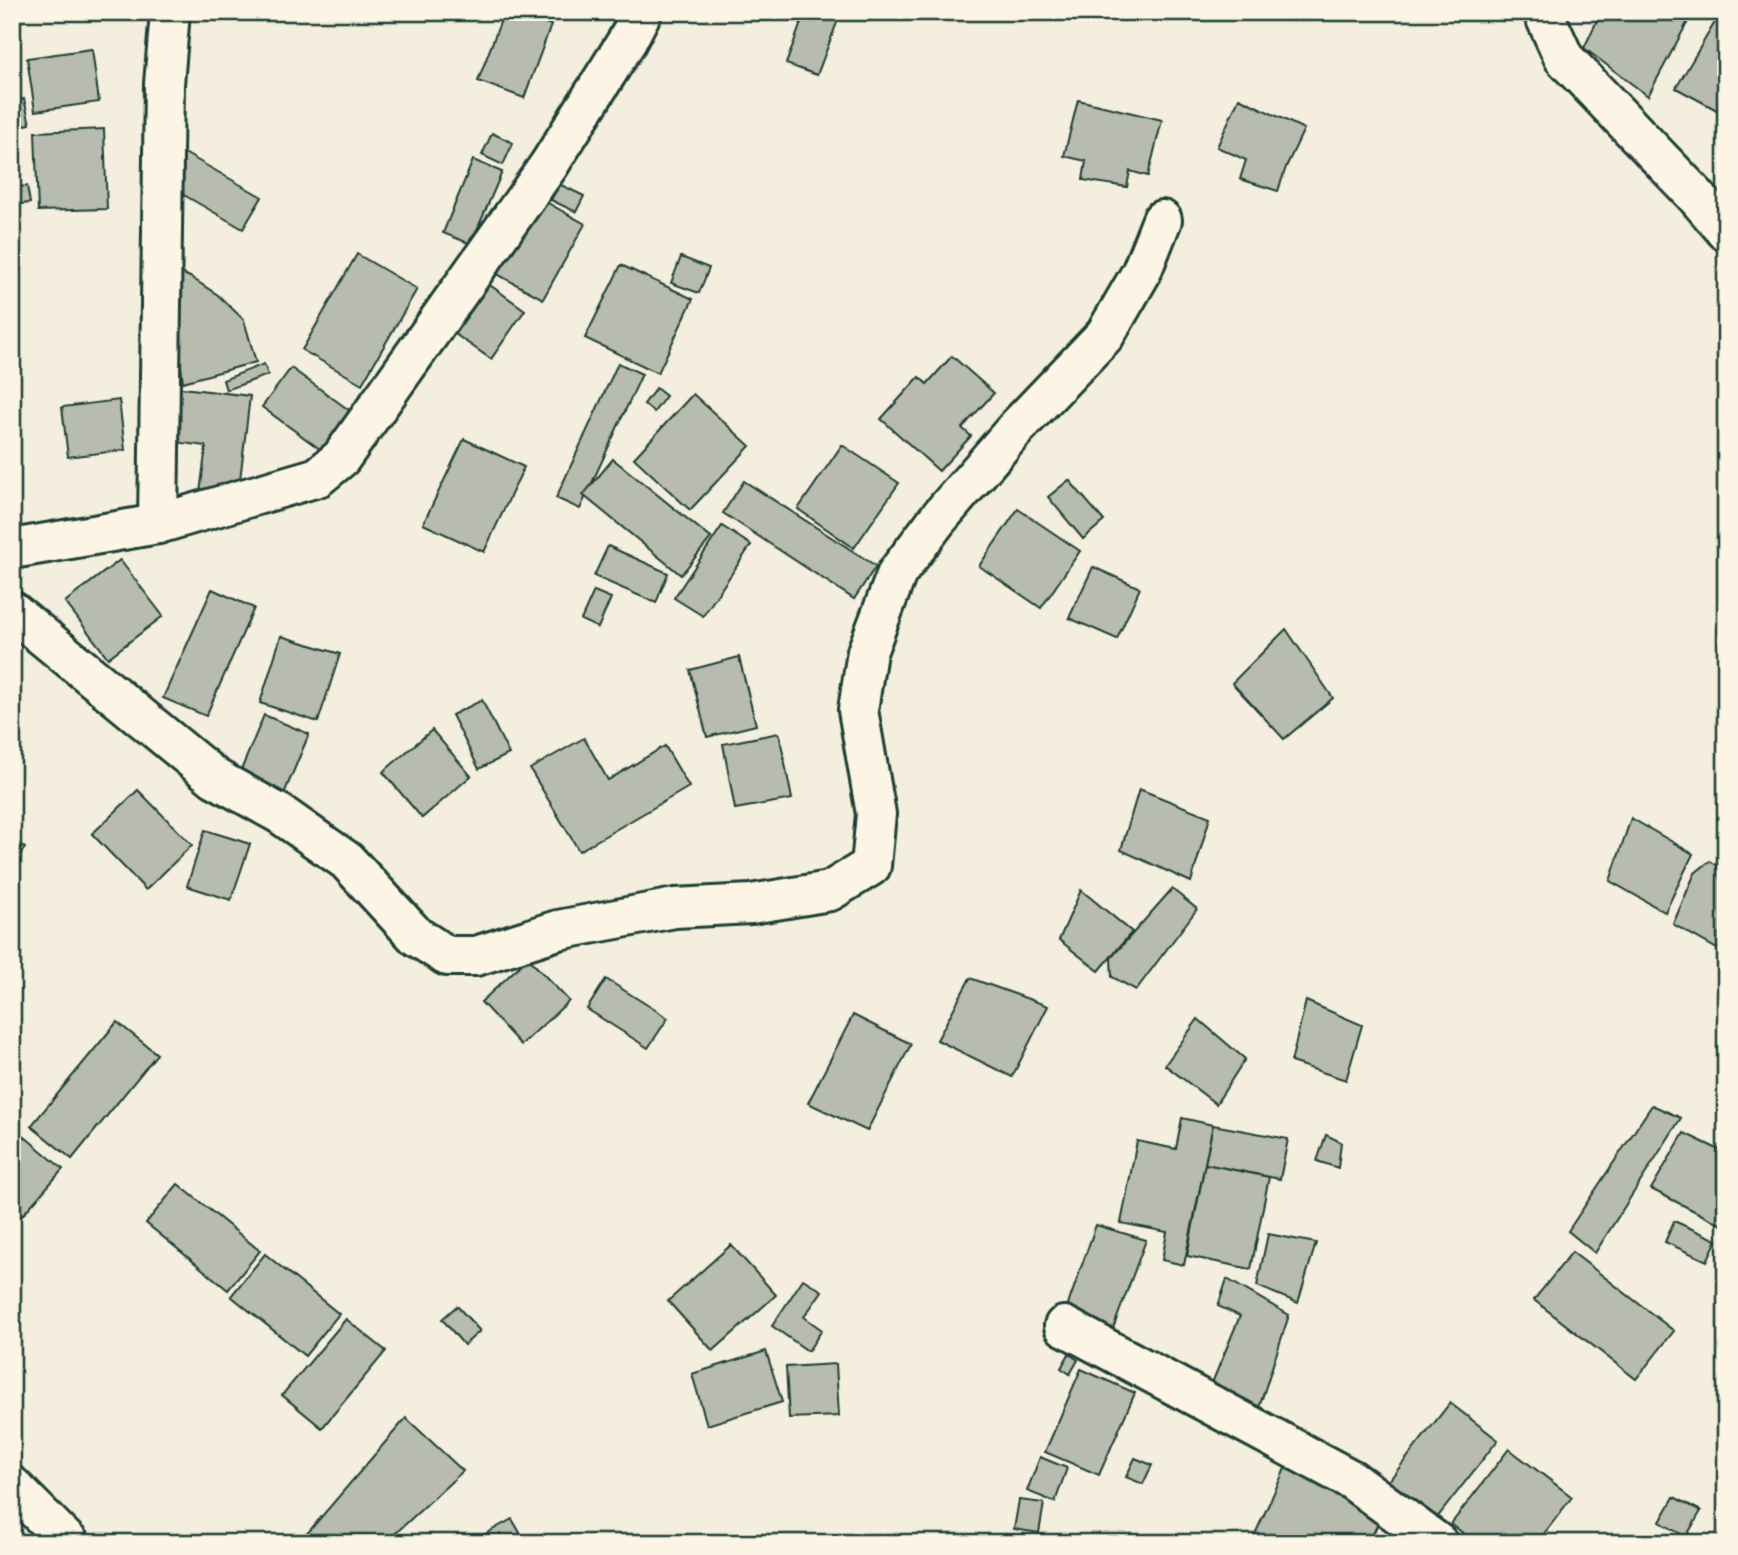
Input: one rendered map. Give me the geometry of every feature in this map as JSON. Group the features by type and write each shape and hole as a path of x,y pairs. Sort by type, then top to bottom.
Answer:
{"street":[{"path":"158,524 164,84 170,12"},
{"path":"12,549 158,524 318,477 341,458 549,165 627,41 642,12"},
{"path":"1543,12 1564,58 1726,231"},
{"path":"12,611 215,778 280,814 347,861 416,936 447,956 476,956 558,930 674,908 751,904 830,891 871,866 876,814 858,710 867,652 897,573 937,520 1018,426 1105,335 1141,273 1162,220"},
{"path":"1064,1326 1352,1480 1438,1543"},
{"path":"12,1486 69,1543"}],"building":[{"path":"504,12 517,12 551,25 524,98 478,81"},
{"path":"805,12 841,12 817,75 786,64"},
{"path":"1601,12 1693,12 1648,96 1584,48"},
{"path":"1721,12 1726,12 1726,115 1676,88"},
{"path":"92,49 99,102 35,111 27,58"},
{"path":"1239,98 1304,129 1278,191 1240,179 1246,160 1217,147"},
{"path":"24,99 30,124 12,128 12,102"},
{"path":"1078,100 1162,120 1148,176 1130,171 1127,187 1083,180 1086,161 1064,156"},
{"path":"104,129 107,209 38,211 35,132"},
{"path":"492,133 513,143 503,165 482,155"},
{"path":"181,151 262,197 243,229 163,183"},
{"path":"473,160 502,172 471,244 443,233"},
{"path":"559,184 584,196 576,212 551,200"},
{"path":"27,186 30,203 12,205 12,188"},
{"path":"539,198 585,224 543,299 497,274"},
{"path":"357,254 417,289 362,384 302,350"},
{"path":"681,257 709,268 699,293 671,283"},
{"path":"621,265 693,299 658,373 585,338"},
{"path":"173,269 218,295 244,320 256,362 183,382 170,274"},
{"path":"487,283 525,310 491,359 452,332"},
{"path":"952,356 994,393 962,428 971,436 939,471 881,419 919,377 927,384"},
{"path":"618,363 642,374 580,509 556,498"},
{"path":"264,364 268,375 226,390 223,380"},
{"path":"291,368 353,413 324,452 262,407"},
{"path":"174,387 250,396 237,505 199,501 206,446 167,441"},
{"path":"656,388 666,396 654,412 644,404"},
{"path":"693,394 750,446 690,510 634,458"},
{"path":"119,400 125,450 68,457 62,407"},
{"path":"464,439 524,467 484,552 423,524"},
{"path":"842,445 899,483 854,548 798,509"},
{"path":"613,459 711,538 681,575 583,495"},
{"path":"1069,480 1104,521 1083,539 1048,497"},
{"path":"744,481 876,566 854,599 723,513"},
{"path":"1018,509 1080,551 1041,608 979,566"},
{"path":"722,526 751,545 703,616 674,598"},
{"path":"608,546 668,573 656,603 594,576"},
{"path":"120,560 163,616 108,658 65,602"},
{"path":"1093,567 1140,588 1117,639 1069,618"},
{"path":"212,589 254,608 206,716 163,698"},
{"path":"594,591 611,598 598,628 581,620"},
{"path":"1286,629 1333,698 1284,739 1232,683"},
{"path":"281,636 340,654 318,722 260,703"},
{"path":"739,657 756,725 707,737 690,670"},
{"path":"482,700 509,754 479,769 452,715"},
{"path":"264,715 309,734 284,794 239,775"},
{"path":"432,730 471,776 422,818 383,772"},
{"path":"779,733 792,799 735,809 723,744"},
{"path":"584,738 608,780 665,746 689,787 579,851 530,769"},
{"path":"1139,789 1210,817 1191,882 1121,850"},
{"path":"138,790 192,845 146,890 92,834"},
{"path":"1631,818 1693,854 1665,912 1610,881"},
{"path":"205,830 250,844 231,900 187,886"},
{"path":"12,838 25,848 12,865"},
{"path":"1710,861 1726,871 1726,954 1673,924 1695,873"},
{"path":"1172,889 1197,909 1136,990 1112,977 1111,958"},
{"path":"1081,890 1132,932 1099,971 1059,940"},
{"path":"528,958 569,1001 521,1045 481,1002"},
{"path":"970,978 1048,1006 1012,1077 937,1040"},
{"path":"606,979 668,1018 648,1048 587,1009"},
{"path":"1306,1001 1362,1025 1346,1080 1291,1062"},
{"path":"853,1015 911,1044 867,1131 808,1103"},
{"path":"1198,1019 1245,1059 1216,1104 1165,1065"},
{"path":"117,1022 157,1054 72,1159 31,1126"},
{"path":"1652,1105 1681,1118 1595,1253 1568,1231"},
{"path":"1182,1118 1213,1125 1184,1265 1162,1260 1167,1232 1121,1223 1137,1141 1176,1149"},
{"path":"1213,1125 1288,1139 1280,1179 1205,1164"},
{"path":"19,1132 63,1169 12,1227 12,1140"},
{"path":"1684,1133 1726,1153 1726,1227 1651,1189"},
{"path":"1326,1135 1341,1142 1338,1168 1317,1161"},
{"path":"1205,1164 1269,1177 1251,1269 1187,1256"},
{"path":"178,1184 260,1251 228,1290 146,1223"},
{"path":"1674,1221 1717,1240 1707,1261 1665,1242"},
{"path":"1096,1225 1146,1240 1111,1334 1064,1316"},
{"path":"1268,1234 1316,1243 1298,1303 1257,1286"},
{"path":"731,1245 776,1295 713,1351 668,1301"},
{"path":"1572,1252 1674,1331 1636,1379 1534,1300"},
{"path":"265,1254 339,1314 305,1356 231,1296"},
{"path":"803,1279 822,1291 804,1317 822,1330 808,1351 772,1326"},
{"path":"1227,1279 1289,1315 1258,1411 1209,1390 1240,1316 1218,1306"},
{"path":"457,1306 480,1331 464,1345 442,1319"},
{"path":"346,1319 386,1351 322,1428 282,1395"},
{"path":"766,1351 782,1402 707,1425 692,1374"},
{"path":"1069,1354 1078,1360 1070,1374 1061,1368"},
{"path":"836,1364 839,1416 789,1418 786,1367"},
{"path":"1081,1369 1135,1393 1099,1475 1045,1452"},
{"path":"1450,1403 1498,1440 1436,1519 1388,1482"},
{"path":"406,1418 463,1471 385,1543 299,1543"},
{"path":"1509,1449 1572,1497 1537,1543 1476,1543 1451,1524"},
{"path":"1040,1457 1067,1468 1055,1502 1027,1491"},
{"path":"1135,1458 1152,1465 1143,1484 1126,1477"},
{"path":"1288,1462 1385,1508 1369,1543 1251,1543"},
{"path":"1674,1497 1701,1511 1686,1537 1660,1522"},
{"path":"1019,1500 1044,1503 1039,1533 1014,1529"},
{"path":"512,1519 526,1543 469,1543"},
{"path":"1635,1538 1687,1539 1687,1543 1635,1543"}]}
